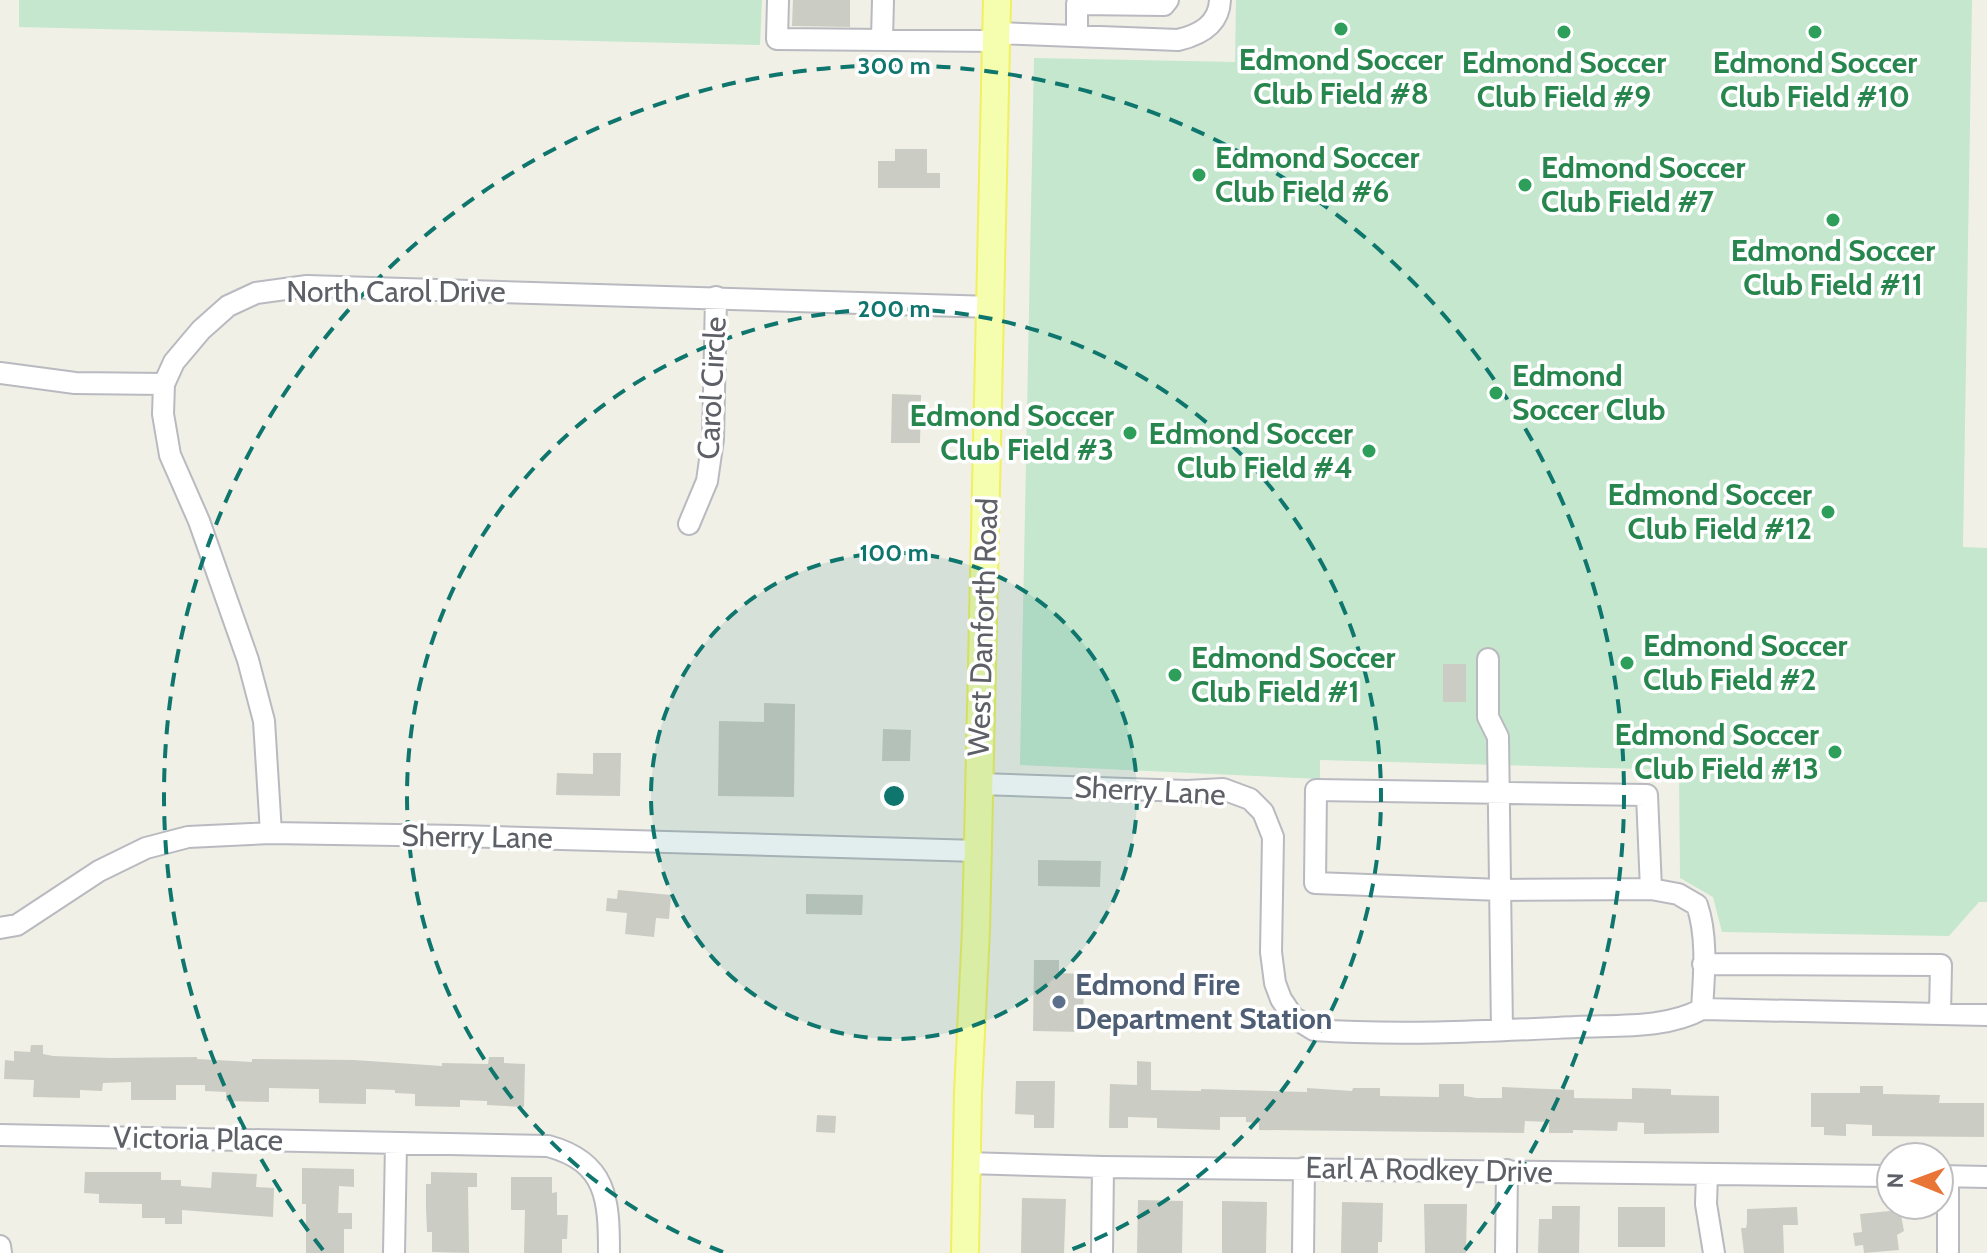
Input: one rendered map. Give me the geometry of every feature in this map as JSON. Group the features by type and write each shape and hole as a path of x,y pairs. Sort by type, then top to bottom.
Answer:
{"main road":[{"name":"West Danforth Road","path":"965,1253 992,307 997,0"}],"street":[{"path":"778,0 777,39 1077,36 1178,40 1198,35 1211,24 1220,0"},
{"path":"882,39 883,0"},
{"path":"1077,36 1078,2 1164,5 1168,0"},
{"name":"North Carol Drive","path":"164,384 174,362 201,330 228,306 256,293 307,286 992,307"},
{"name":"Carol Circle","path":"689,524 707,481 713,439 716,297"},
{"path":"0,373 75,383 164,384 163,414 170,455 204,535 248,660 264,721 271,833"},
{"path":"1488,659 1488,717 1498,737 1502,1030"},
{"name":"Sherry Lane","path":"979,784 1187,791 1223,789 1250,799 1263,812 1273,837 1271,952 1275,983 1293,1017 1314,1030 1502,1030 1641,1023 1685,1018 1702,1009 1987,1015"},
{"path":"1651,889 1647,795 1316,790 1315,883 1501,890 1651,889 1678,894 1697,905 1702,920 1702,1009"},
{"name":"Sherry Lane","path":"0,928 17,925 99,871 146,848 188,837 271,833 978,851"},
{"path":"1703,964 1941,965 1940,1014"},
{"name":"Victoria Place","path":"0,1135 548,1146 571,1152 586,1162 600,1185 607,1204 609,1253"},
{"path":"394,1253 396,1144"},
{"name":"Earl A Rodkey Drive","path":"966,1163 1875,1176"},
{"path":"1102,1253 1103,1167"},
{"path":"1303,1253 1304,1168"},
{"path":"1506,1253 1507,1170"},
{"path":"1707,1174 1706,1204 1714,1253"},
{"path":"1955,1176 1987,1177"},
{"path":"1946,1221 1948,1253"},
{"path":"0,1246 1,1253"}],"green space":[{"path":"19,0 762,0 760,45 19,27"},
{"name":"Edmond Soccer Club","path":"1236,0 1972,0 1963,547 1987,548 1987,902 1979,902 1949,936 1722,932 1713,897 1680,878 1679,770 1320,760 1320,779 1020,765 1034,58 1235,62"}],"building":[{"path":"793,0 850,0 850,27 792,26"},
{"path":"895,149 927,149 927,173 940,173 940,188 878,188 878,161 895,161"},
{"path":"892,394 921,395 920,443 891,443"},
{"path":"1443,664 1466,664 1466,702 1443,702"},
{"path":"764,703 795,704 794,797 718,796 719,721 764,722"},
{"path":"883,729 911,730 910,761 882,761"},
{"path":"593,753 621,753 620,796 556,795 557,773 593,774"},
{"path":"1038,860 1101,861 1100,887 1038,886"},
{"path":"618,890 671,895 669,919 656,918 654,937 625,934 627,913 606,911 607,898 617,899"},
{"path":"806,894 863,895 862,915 806,914"},
{"name":"Edmond Fire Department Station","path":"1034,960 1059,960 1059,973 1084,974 1083,1032 1033,1031"},
{"path":"31,1045 43,1045 43,1054 53,1056 197,1057 252,1062 252,1059 354,1060 442,1066 442,1063 488,1064 489,1057 504,1057 504,1063 525,1064 524,1107 460,1100 460,1107 415,1106 415,1094 366,1089 366,1104 319,1103 319,1089 269,1088 269,1102 226,1101 226,1092 205,1091 205,1085 176,1085 176,1100 131,1100 131,1082 103,1083 102,1091 80,1090 80,1098 33,1097 34,1080 4,1079 5,1060 14,1061 14,1051 30,1052"},
{"path":"1137,1061 1151,1062 1151,1090 1307,1092 1307,1088 1352,1091 1353,1088 1380,1088 1380,1096 1439,1097 1439,1084 1464,1084 1464,1096 1477,1098 1502,1098 1502,1087 1574,1090 1574,1098 1632,1099 1632,1088 1671,1089 1671,1095 1719,1096 1719,1133 1644,1134 1644,1123 1618,1122 1617,1131 1549,1133 1549,1122 1525,1121 1524,1133 1259,1130 1259,1123 1246,1122 1246,1117 1220,1117 1220,1130 1157,1128 1157,1118 1128,1117 1128,1128 1109,1128 1110,1084 1137,1085"},
{"path":"1016,1081 1055,1081 1054,1128 1034,1128 1034,1115 1015,1114"},
{"path":"1860,1086 1883,1086 1883,1094 1940,1095 1939,1103 1984,1103 1984,1137 1872,1136 1872,1125 1846,1124 1846,1136 1824,1135 1824,1127 1811,1127 1811,1093 1860,1093"},
{"path":"817,1115 836,1116 835,1133 816,1132"},
{"path":"302,1168 354,1169 354,1187 339,1186 338,1213 352,1213 352,1229 344,1229 344,1253 306,1253"},
{"path":"85,1172 161,1172 161,1180 181,1180 181,1186 211,1188 212,1172 257,1174 256,1187 274,1188 273,1217 182,1210 182,1224 165,1224 165,1218 142,1218 142,1204 99,1203 99,1194 84,1193"},
{"path":"431,1172 477,1173 477,1187 468,1187 469,1253 432,1252 432,1232 427,1232 426,1208 426,1184 431,1184"},
{"path":"511,1177 552,1177 552,1193 557,1192 557,1215 568,1215 567,1239 562,1239 562,1253 524,1253 525,1210 511,1210"},
{"path":"1022,1198 1066,1199 1064,1253 1021,1253"},
{"path":"1138,1200 1183,1201 1182,1253 1137,1253"},
{"path":"1222,1201 1267,1202 1266,1253 1222,1253"},
{"path":"1342,1202 1383,1203 1382,1242 1378,1242 1378,1253 1341,1253"},
{"path":"1424,1204 1467,1204 1466,1253 1425,1253"},
{"path":"1552,1206 1580,1206 1579,1253 1538,1253 1539,1219 1552,1219"},
{"path":"1618,1207 1665,1207 1665,1247 1618,1247"},
{"path":"1797,1207 1798,1225 1783,1225 1784,1253 1744,1253 1741,1228 1746,1228 1747,1209"},
{"path":"1875,1212 1875,1221 1902,1221 1904,1231 1897,1235 1899,1250 1864,1253 1863,1245 1855,1246 1853,1233 1862,1232 1860,1214"}],"place":[{"name":"Edmond Soccer Club Field #8","path":"1341,29"},
{"name":"Edmond Soccer Club Field #9","path":"1564,32"},
{"name":"Edmond Soccer Club Field #10","path":"1815,32"},
{"name":"Edmond Soccer Club Field #6","path":"1199,175"},
{"name":"Edmond Soccer Club Field #7","path":"1525,185"},
{"name":"Edmond Soccer Club Field #11","path":"1833,220"},
{"name":"Edmond Soccer Club","path":"1496,393"},
{"name":"Edmond Soccer Club Field #3","path":"1130,433"},
{"name":"Edmond Soccer Club Field #4","path":"1369,451"},
{"name":"Edmond Soccer Club Field #12","path":"1828,512"},
{"name":"Edmond Soccer Club Field #2","path":"1627,663"},
{"name":"Edmond Soccer Club Field #1","path":"1175,675"},
{"name":"Edmond Soccer Club Field #13","path":"1835,752"},
{"name":"Edmond Fire Department Station","path":"1059,1002"}]}
